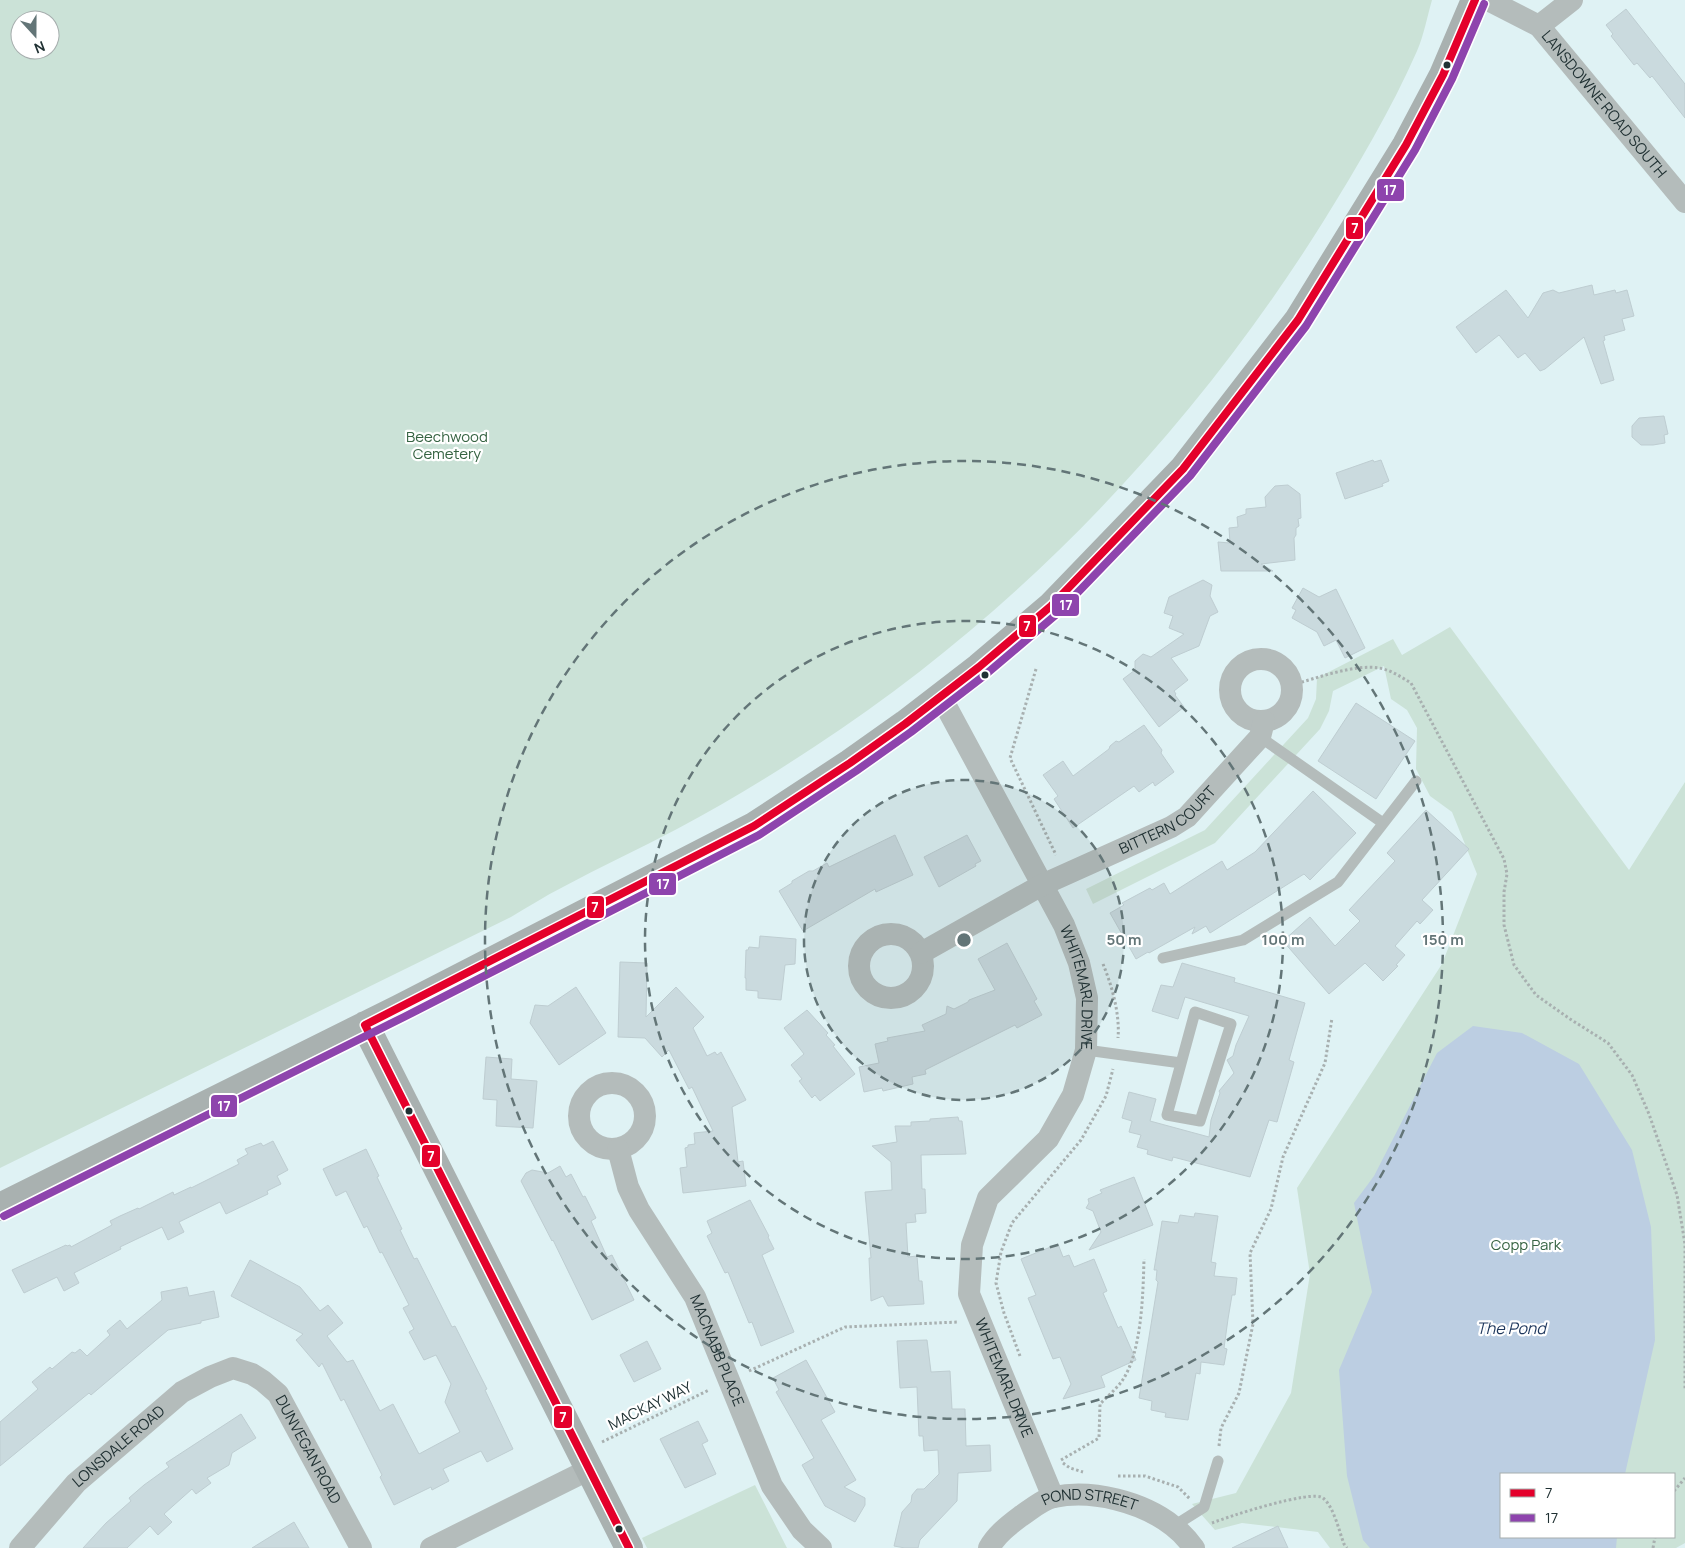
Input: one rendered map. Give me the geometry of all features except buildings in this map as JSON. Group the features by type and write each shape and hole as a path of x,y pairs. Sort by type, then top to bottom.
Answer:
{"main road":[{"path":"0,1207 365,1025 754,826 850,762 941,697 1051,606 1183,469 1286,336 1303,312 1406,145 1443,75 1475,0"},
{"path":"365,1025 629,1548"}],"street":[{"name":"LANSDOWNE ROAD SOUTH","path":"1488,0 1540,26 1685,202"},
{"path":"1540,26 1572,0"},
{"path":"1262,729 1254,720 1244,716 1236,709 1231,700 1231,679 1236,670 1244,663 1253,659 1269,660 1283,667 1289,675 1292,685"},
{"name":"BITTERN COURT","path":"921,954 1042,885 1170,827 1187,817 1262,729 1289,705 1292,685"},
{"name":"WHITEMARL DRIVE","path":"941,697 1064,925 1079,963 1087,998 1086,1050 1073,1095 1048,1139 988,1198 972,1245 969,1294 1053,1497"},
{"name":"MACNABB PLACE","path":"618,1149 633,1199 695,1297 772,1486 802,1530 821,1548"},
{"name":"LONSDALE ROAD","path":"20,1548 76,1483 182,1392 210,1377 232,1368 235,1370"},
{"name":"DUNVEGAN ROAD","path":"235,1370 252,1374 278,1394 361,1548"},
{"path":"431,1548 586,1461"},
{"name":"POND STREET","path":"989,1548 993,1540 1011,1523 1053,1497 1089,1495 1106,1497 1132,1504 1152,1512 1184,1537"}],"lane":[{"path":"1262,729 1383,824"},
{"path":"1162,958 1243,940 1338,882 1416,781"},
{"path":"1194,1012 1231,1024 1200,1121 1167,1116 1181,1063 1194,1012"},
{"path":"1086,1050 1181,1063"},
{"path":"1184,1537 1204,1507 1218,1460"}],"path":[{"path":"1292,685 1348,670 1379,668 1397,674 1410,684 1504,859 1507,874 1504,892 1504,925 1514,965 1536,995 1608,1043 1632,1075 1649,1114 1677,1195 1685,1244 1685,1389"},
{"path":"1218,1460 1221,1428 1239,1393 1252,1324 1250,1253 1270,1209 1283,1157 1325,1063 1332,1018"},
{"path":"1042,1473 1098,1438 1100,1404 1122,1381 1133,1355 1143,1304 1144,1259"},
{"name":"MACKAY WAY","path":"586,1461 729,1380 846,1327 980,1320"},
{"path":"1675,1490 1685,1478"},
{"path":"1184,1537 1216,1522 1268,1505 1315,1495 1323,1498 1333,1512 1347,1548"}],"green space":[{"name":"Beechwood Cemetery","path":"0,0 1432,0 1424,32 1407,73 1385,117 1323,222 1272,299 1218,373 1159,444 1097,512 1031,576 962,637 890,694 814,747 747,790 663,836 556,890 511,917 0,1168"},
{"name":"Copp Park","path":"1450,627 1629,870 1685,782 1685,1543 1676,1548 1330,1548 1318,1532 1242,1523 1215,1530 1192,1504 1236,1493 1291,1393 1310,1274 1297,1188 1442,964 1477,874 1452,812 1430,796 1416,769 1417,728 1407,710 1391,699 1384,666 1333,691 1329,711 1320,729 1215,843 1093,904 1086,889 1205,830 1308,718 1316,699 1317,678 1393,639 1402,655"},
{"path":"755,1485 787,1548 647,1548 642,1538"}],"water":[{"name":"The Pond","path":"1473,1026 1522,1033 1579,1064 1632,1150 1651,1227 1655,1340 1625,1473 1500,1473 1500,1538 1617,1538 1616,1548 1370,1548 1363,1540 1347,1476 1339,1370 1372,1292 1354,1203 1374,1176 1437,1053"}],"transit line":[{"name":"7","path":"365,1025 754,826 850,763 905,724 979,667 1051,606 1183,469 1298,320 1406,145 1443,75 1475,0"},
{"name":"17","path":"4,1216 404,1017 759,835 856,771 911,732 985,675 1058,613 1190,476 1306,326 1415,150 1452,79 1484,4"},
{"name":"7","path":"365,1025 629,1548"}]}
